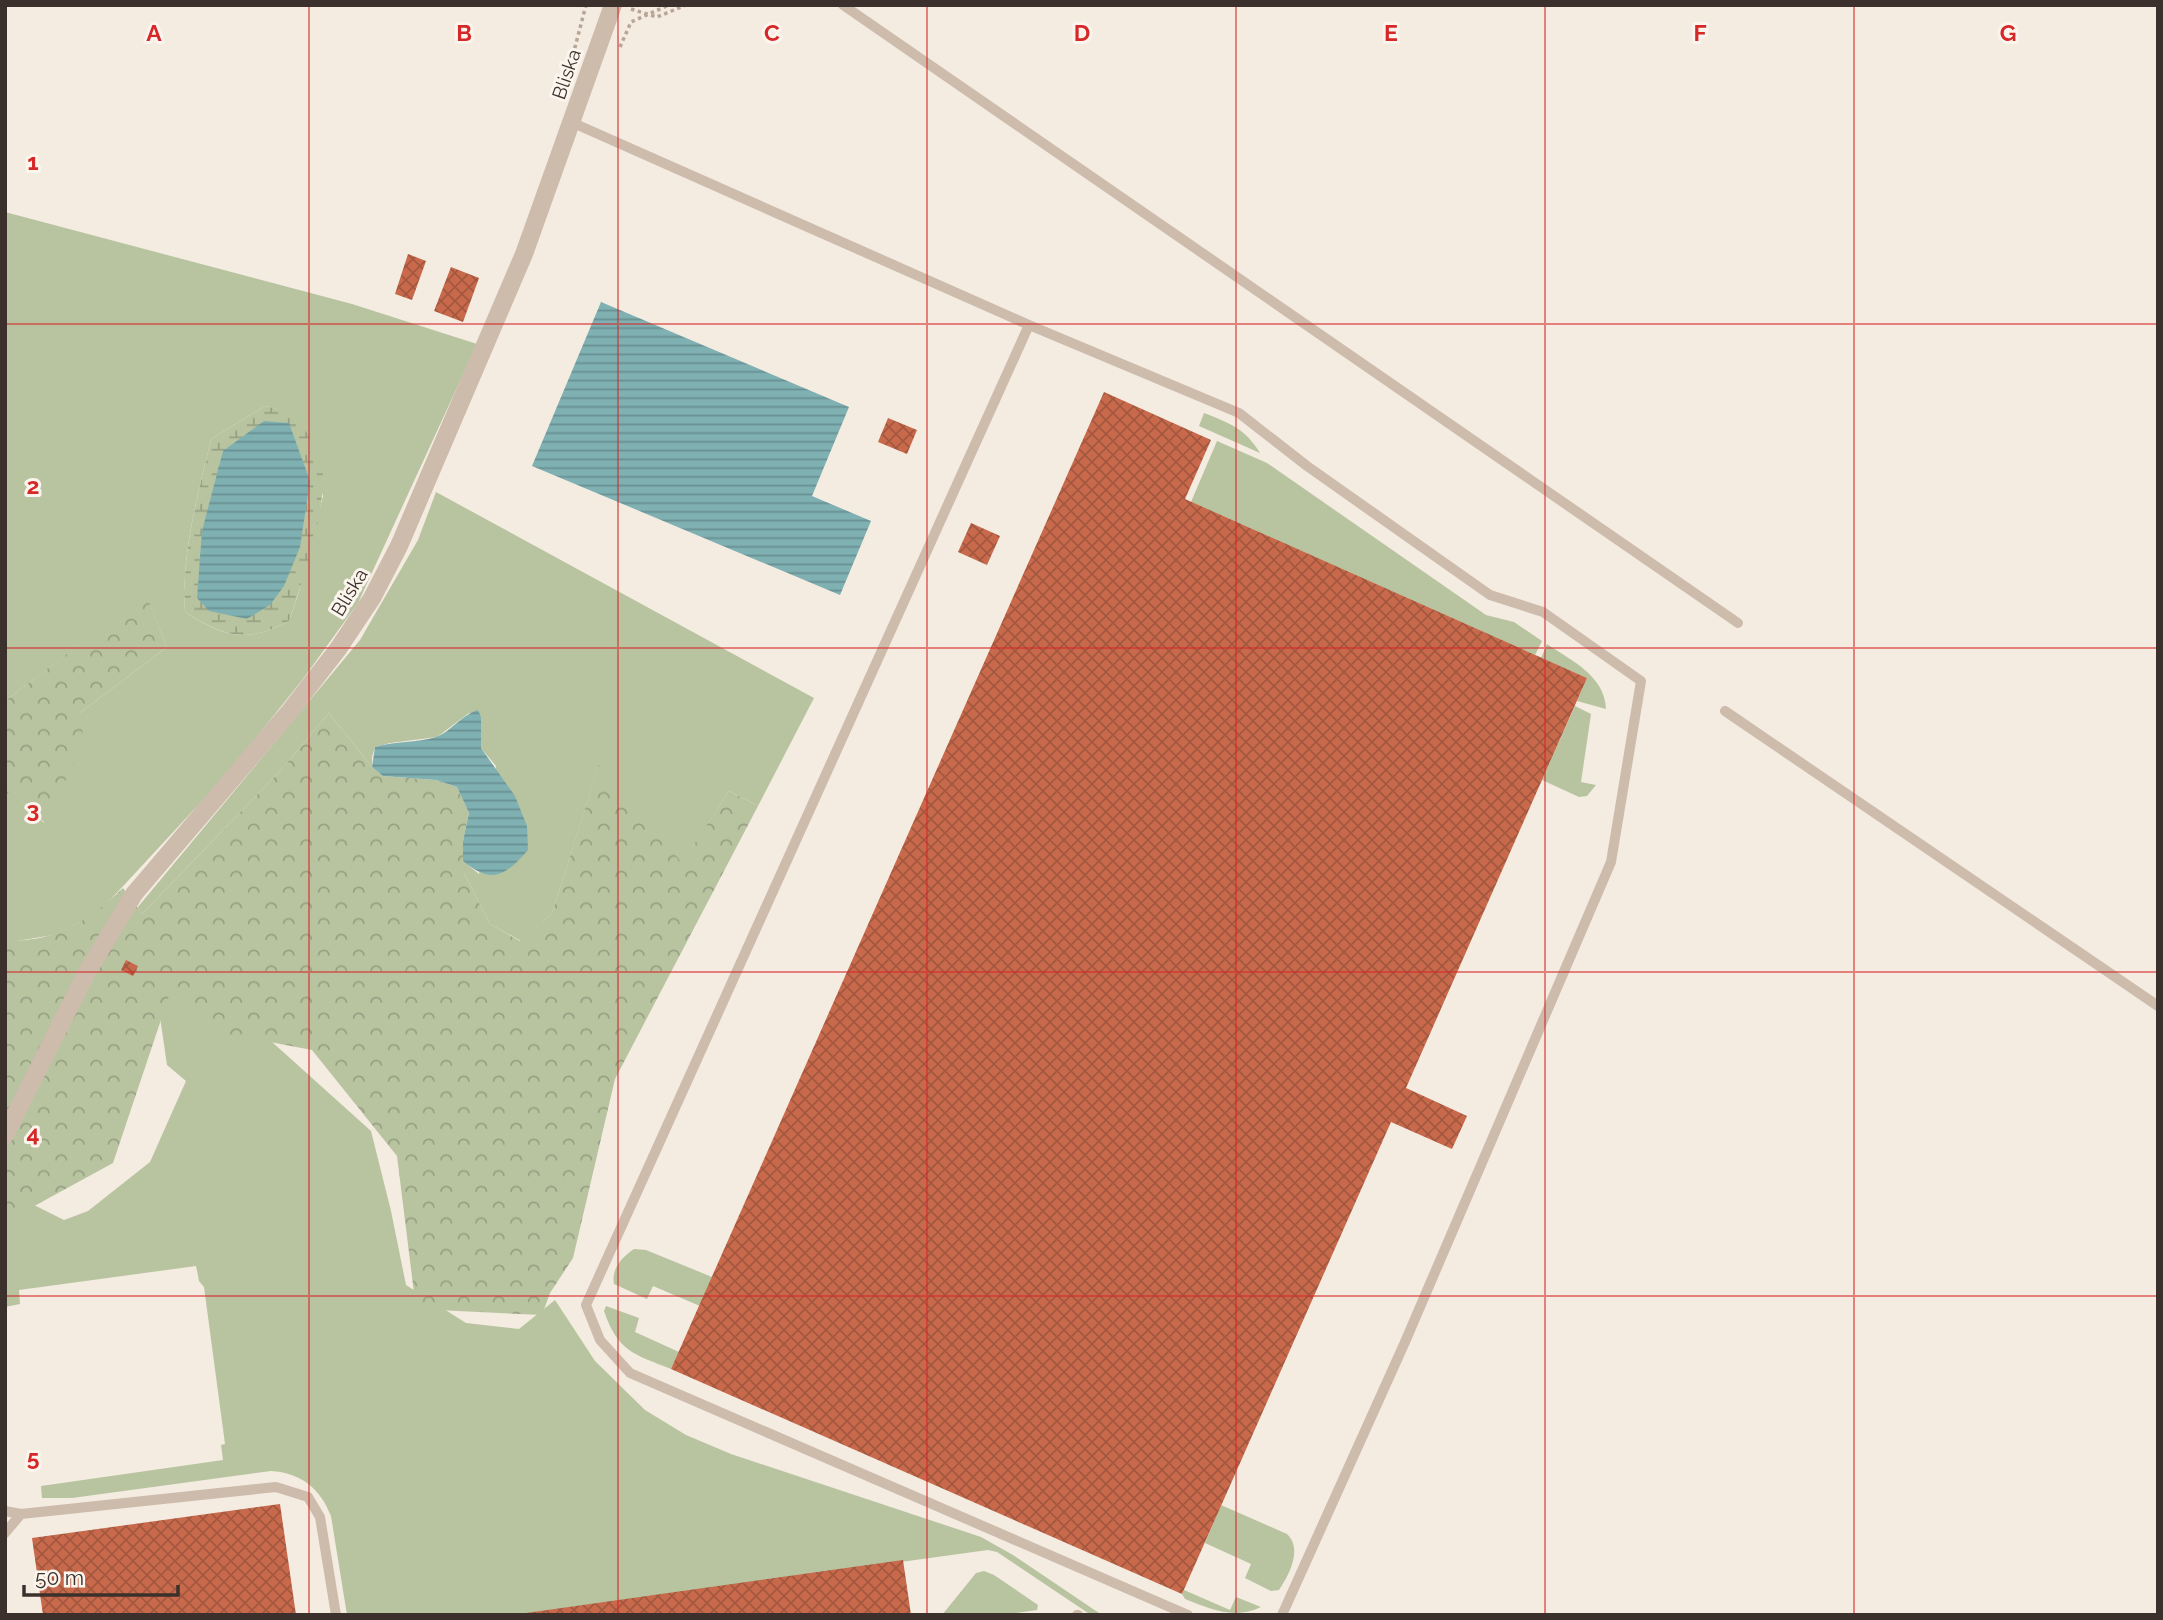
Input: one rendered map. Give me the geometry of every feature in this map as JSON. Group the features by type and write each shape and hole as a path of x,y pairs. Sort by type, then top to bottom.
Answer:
{"street":[{"name":"Bliska","path":"5,1135 87,972 134,894 290,712 338,649 372,598 399,546 524,254 612,5"}],"lane":[{"path":"843,5 1738,623"},
{"path":"571,122 1028,325 1239,412 1307,466 1489,595 1542,612 1641,681 1611,862 1405,1342 1282,1615"},
{"path":"1028,325 586,1305 600,1340 630,1373 1188,1615"},
{"path":"1725,711 2158,1006"},
{"path":"5,1511 21,1514 276,1487 307,1497 320,1517 336,1615"},
{"path":"5,1533 21,1514"}],"path":[{"path":"571,64 586,5"},
{"path":"620,47 631,22 669,5"},
{"path":"621,6 657,17 686,5"}],"green space":[{"path":"5,212 352,304 477,344 358,603 303,679 227,774 100,911 59,934 17,941 5,941 5,799 10,789 44,823 80,713 167,647 146,595 5,701","holes":["265,406 297,415 323,496 299,592 289,621 260,633 236,635 224,632 185,612 188,546 211,439"]},
{"path":"265,406 297,414 321,463 322,497 313,542 289,621 260,633 236,635 212,627 185,612 188,547 211,439"},
{"path":"1204,413 1229,423 1242,432 1260,453 1199,426"},
{"path":"1217,441 1267,463 1486,615 1514,622 1542,641 1535,655 1191,502"},
{"path":"436,492 814,698 758,806 729,791 682,864 599,766 552,913 521,941 490,924 463,871 463,861 479,874 496,766 481,748 481,717 469,713 437,737 375,747 372,767 329,713 281,770 142,914 137,908 360,640 418,540"},
{"path":"146,594 167,647 80,713 84,742 45,823 10,790 5,799 5,701"},
{"path":"1547,644 1586,670 1600,687 1606,709 1577,701 1587,678 1541,658"},
{"path":"1575,706 1591,714 1581,782 1596,785 1587,796 1579,797 1542,780"},
{"path":"329,713 372,767 383,776 436,780 457,787 469,813 463,841 463,871 490,924 520,941 552,913 599,765 682,863 729,791 758,806 615,1079 573,1258 550,1293 542,1315 416,1309 397,1156 312,1050 227,1034 170,993 113,1163 5,1222 5,941 40,938 70,928 97,911 123,888 142,914 281,770"},
{"path":"190,968 371,1131 406,1285 466,1323 519,1329 555,1300 595,1361 645,1410 686,1435 731,1454 981,1537 1013,1555 1102,1615 1091,1615 997,1552 988,1550 514,1615 347,1615 331,1516 315,1490 291,1475 271,1471 72,1498 42,1498 41,1486 223,1460 221,1445 225,1444 204,1287 199,1281 196,1266 19,1290 20,1304 5,1307 5,1199 28,1202 64,1220 88,1211 150,1162 186,1081 167,1065 160,1017 142,1003"},
{"path":"634,1249 646,1250 712,1277 700,1306 653,1286 647,1299 614,1284 614,1273 618,1264"},
{"path":"606,1306 639,1318 635,1332 679,1352 671,1369 629,1350 609,1325 604,1311"},
{"path":"1221,1505 1287,1534 1292,1540 1293,1562 1279,1590 1271,1591 1245,1578 1251,1564 1205,1543"},
{"path":"984,1571 1038,1605 1037,1610 1002,1615 942,1615 976,1573"},
{"path":"1184,1590 1230,1610 1236,1597 1261,1607 1242,1613 1223,1612 1185,1599 1182,1594"}],"water":[{"path":"601,302 849,407 812,496 871,521 840,595 532,466"},
{"path":"264,421 289,423 310,481 300,547 284,586 270,605 247,619 209,611 197,598 202,531 223,451"},
{"path":"478,710 481,717 481,748 515,796 527,826 528,850 505,871 490,875 463,861 463,841 469,813 457,787 436,780 383,776 372,767 375,747 436,737"}],"building":[{"path":"408,254 426,261 412,300 395,294"},
{"path":"451,267 479,278 463,322 434,311"},
{"path":"1104,392 1211,440 1185,499 1587,678 1406,1088 1467,1116 1452,1149 1391,1122 1182,1594 671,1369"},
{"path":"888,418 917,430 907,454 878,442"},
{"path":"971,523 1000,536 987,565 958,552"},
{"path":"126,960 138,966 133,976 121,970"},
{"path":"280,1504 296,1615 43,1615 32,1538"},
{"path":"903,1560 911,1615 526,1615 526,1613"}]}
